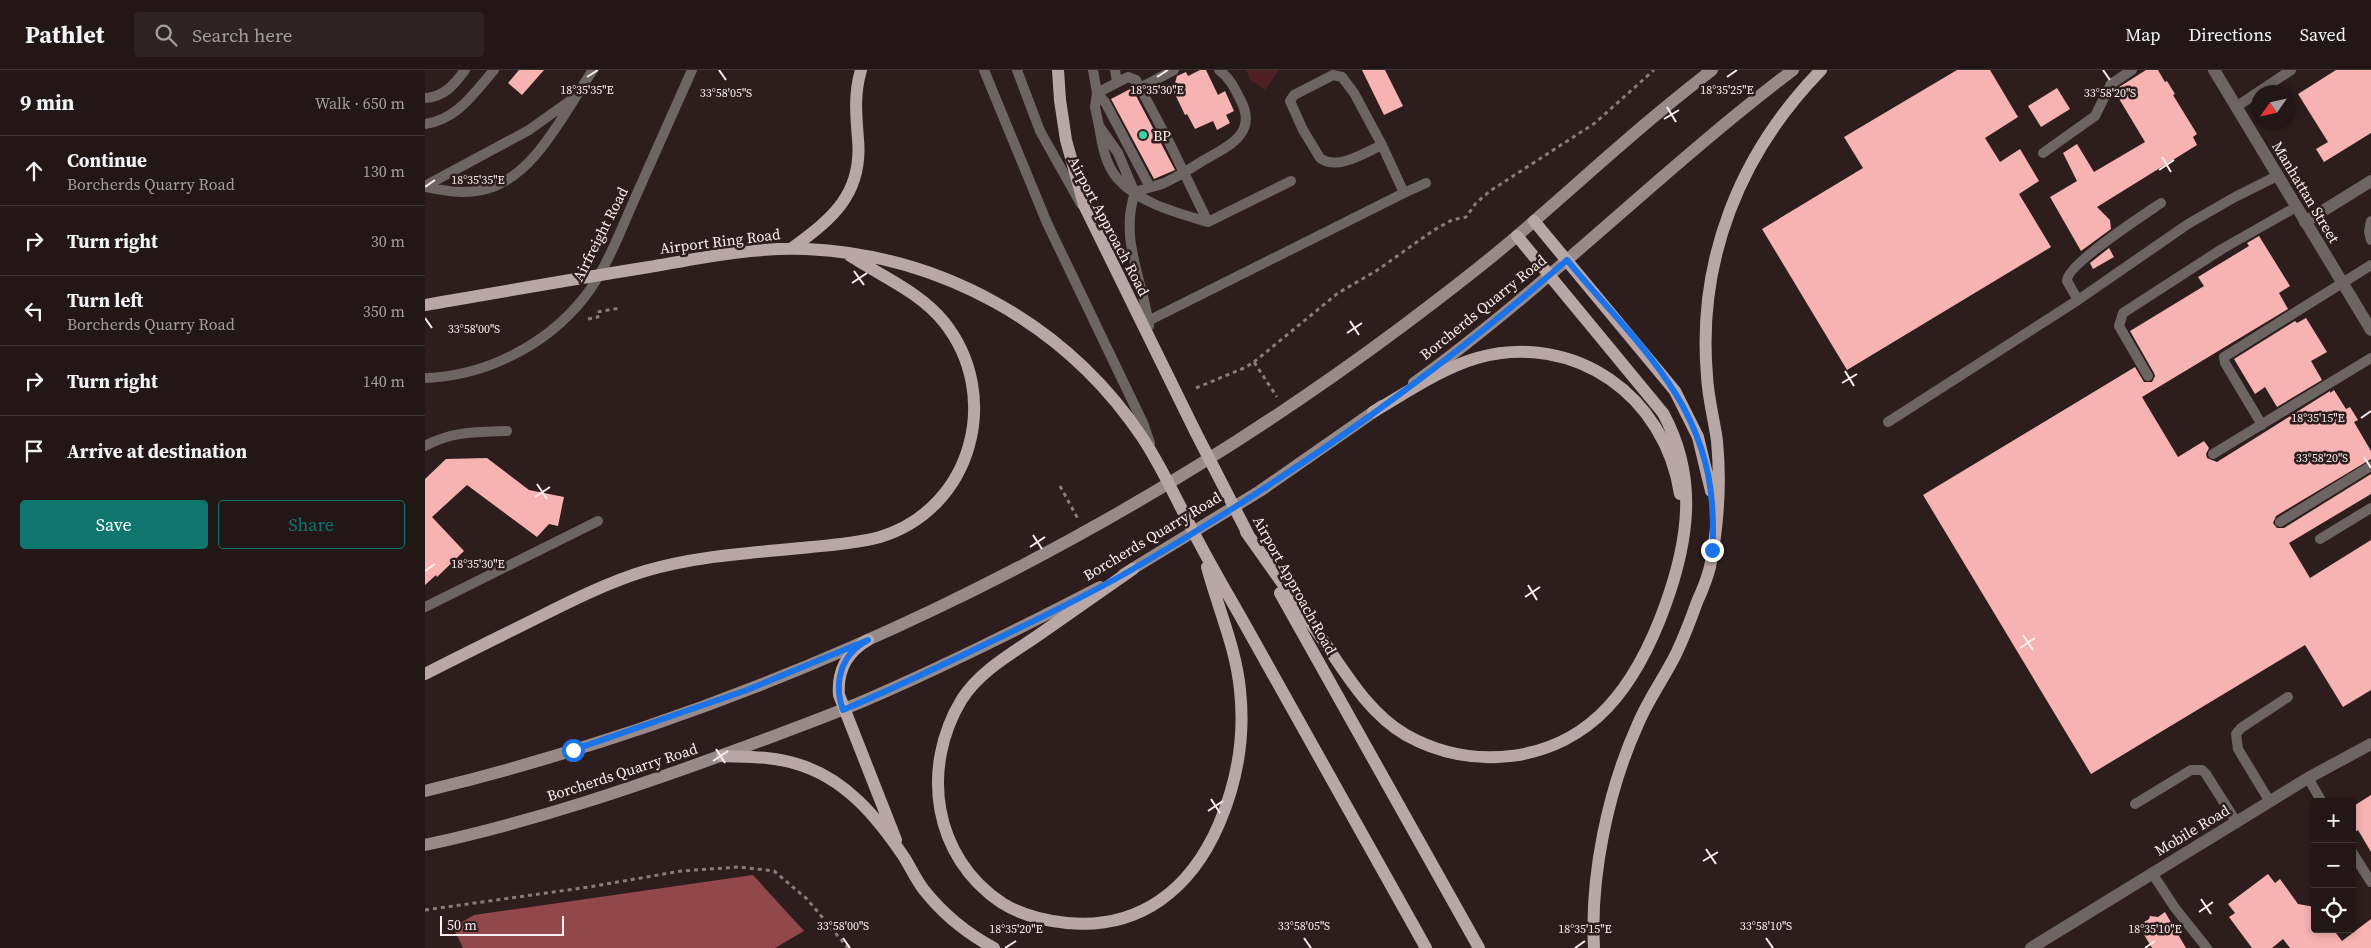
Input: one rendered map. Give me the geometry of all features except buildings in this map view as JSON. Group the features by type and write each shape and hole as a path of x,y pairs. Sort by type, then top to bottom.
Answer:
{"main road":[{"path":"792,248 835,213 847,197 855,180 858,162 855,102 861,70"},
{"path":"1058,70 1060,100 1067,146 1089,215"},
{"path":"425,791 553,757 666,720 747,690 868,640 1013,571 1140,500 1234,442 1333,376 1435,302 1517,236 1635,131 1712,70"},
{"name":"Borcherds Quarry Road","path":"425,846 494,829 608,796 722,756 843,710 971,652 1133,569 1260,491 1373,412 1478,334 1550,275 1680,160 1793,70"},
{"path":"1594,948 1594,914 1599,863 1608,812 1638,723 1677,652 1710,566 1718,506 1718,462 1706,370 1706,320 1711,272 1728,214 1747,170 1780,118 1821,70"},
{"name":"Airport Approach Road","path":"1089,215 1246,532 1479,948"},
{"path":"1534,221 1666,377 1684,406 1695,429 1705,462 1714,526"},
{"path":"1246,532 1357,690 1374,710 1399,730 1428,746 1453,754 1479,758 1518,756 1543,749 1578,732 1604,712 1625,687 1648,645 1668,597 1678,564 1687,513 1688,496 1684,467 1670,426 1655,401 1517,236"},
{"name":"Airport Ring Road","path":"425,305 741,252 792,248 880,258 928,272 980,293 1019,315 1063,349 1096,380 1128,418 1156,460"},
{"path":"425,674 563,605 632,575 691,560 866,540 905,526 931,506 953,480 971,441 976,406 973,382 968,366 957,342 942,320 929,306 847,253"},
{"path":"1373,412 1454,366 1489,356 1512,352 1536,353 1560,357 1594,370 1614,382 1641,406 1656,425 1668,449 1681,501 1681,537 1678,564"},
{"path":"1156,460 1203,550 1426,948"},
{"path":"1133,569 988,671 963,698 942,742 937,767 937,793 949,838 957,854 979,883 1000,901 1024,913 1048,920 1095,924 1119,920 1152,905 1179,886 1192,872 1210,844 1224,814 1231,791 1241,738 1240,690 1233,648 1215,598 1203,550"},
{"path":"868,640 852,652 841,671 839,695 843,710 903,856"},
{"path":"722,756 774,758 798,764 835,781 854,795 864,806 903,856 935,903 964,930 994,948"}],"street":[{"name":"Manhattan Street","path":"2214,70 2371,330"},
{"path":"2305,222 2371,181"},
{"name":"Mobile Road","path":"2031,948 2308,778 2371,744"}],"lane":[{"path":"425,98 438,96 447,91 465,70"},
{"path":"425,124 442,120 461,108 494,70"},
{"path":"425,186 448,191 483,190 513,177 528,163 547,140 593,70"},
{"name":"Airfreight Road","path":"425,378 446,377 489,366 518,353 558,324 583,298 606,262 692,70"},
{"path":"984,70 1047,223 1143,423 1156,460"},
{"name":"Airport Approach Road","path":"1017,70 1040,130 1071,189 1089,215"},
{"path":"1093,70 1097,93 1095,107 1099,126 1118,153 1135,193 1179,214 1208,222 1291,181"},
{"path":"1115,70 1117,82"},
{"path":"1140,88 1174,70"},
{"path":"1151,339 1130,239 1130,206 1135,193 1184,172 1235,143 1241,134 1245,122 1243,105 1231,82 1219,70"},
{"path":"2043,153 2095,116 2111,84 2132,70"},
{"path":"2236,107 2291,70"},
{"path":"1382,145 1335,164 1324,162 1298,121 1290,104 1291,98 1320,80 1333,75 1342,77 1354,93 1382,145 1404,193"},
{"path":"1097,93 1117,82 1133,77 1184,172 1208,222"},
{"path":"1097,93 1105,102 1150,187"},
{"path":"425,186 529,130 574,98"},
{"path":"425,175 437,179"},
{"path":"1888,422 2078,300 2188,224 2277,176"},
{"path":"1148,321 1267,264 1426,183"},
{"path":"2078,300 2067,281 2071,271 2105,242 2161,203"},
{"path":"2148,376 2119,326 2123,313 2222,249 2296,206"},
{"path":"2371,221 2369,232 2371,240"},
{"path":"2263,425 2225,363 2224,357 2371,265"},
{"path":"2213,454 2371,358"},
{"path":"425,446 446,436 462,432 507,431"},
{"path":"2280,522 2371,466"},
{"path":"2320,539 2371,508"},
{"path":"425,607 598,521"},
{"path":"2270,802 2241,755 2236,744 2235,734 2288,697"},
{"path":"2135,804 2185,774 2198,769 2203,770 2237,823"},
{"path":"2308,778 2320,798"},
{"path":"2356,858 2371,882"},
{"path":"2152,873 2175,908 2207,948"}],"path":[{"path":"1196,388 1237,372 1254,362 1338,293 1376,271 1434,230 1453,220 1466,217 1476,203 1490,191 1595,123 1654,70"},
{"path":"588,319 598,317 597,312 620,308"},
{"path":"1254,362 1277,397"},
{"path":"1060,486 1078,519"},
{"path":"425,910 589,887 681,871 739,867 773,871 807,899 848,948"}],"shaded area":[{"path":"1246,70 1279,70 1265,90 1250,80"},
{"path":"753,875 804,931 775,948 463,948 453,927 474,915"}],"place":[{"name":"BP","path":"1143,135"}],"route":[{"path":"573,750 732,696 868,640 852,652 841,671 838,683 843,710 971,652 1133,569 1260,491 1315,454 1467,343 1567,260 1666,377 1680,398 1701,445 1709,479 1714,526 1712,550"}]}
